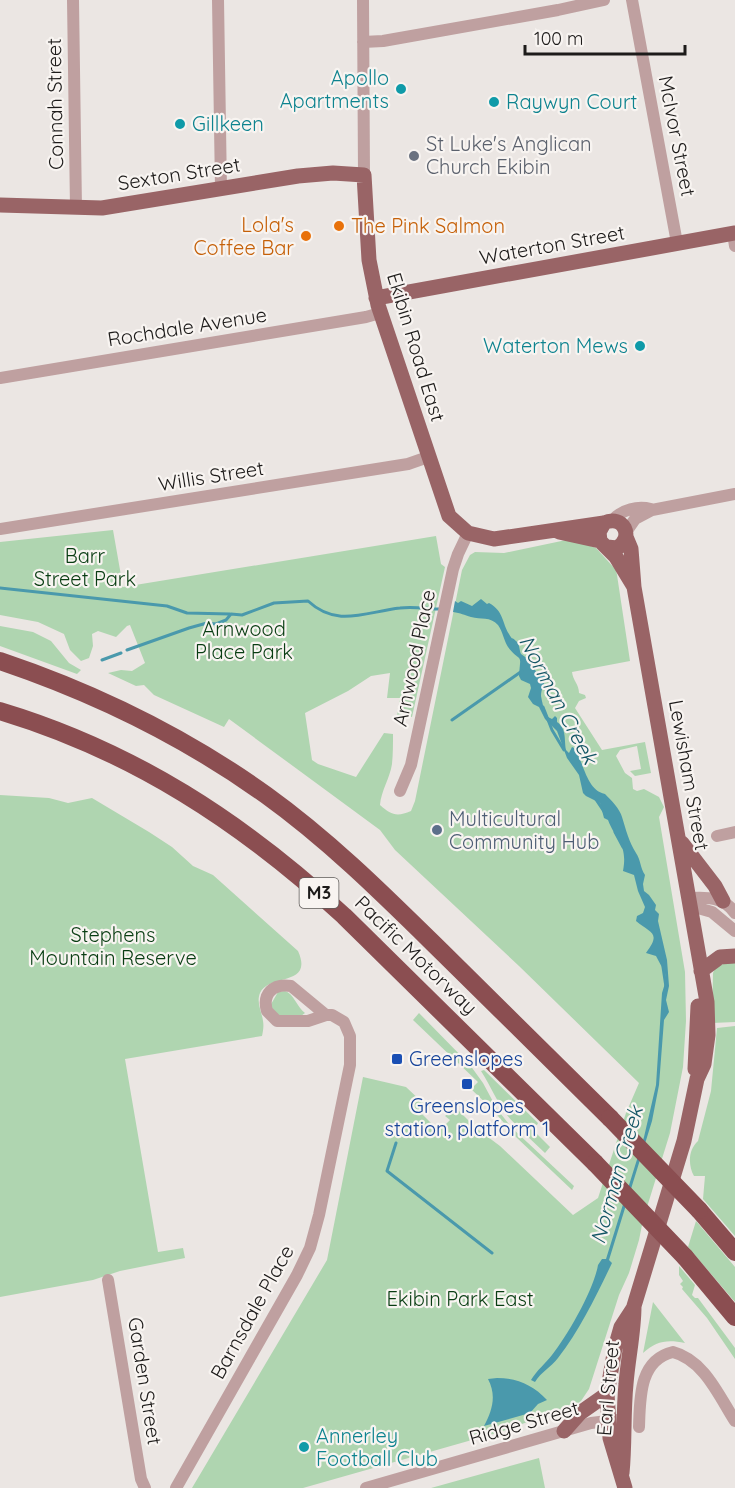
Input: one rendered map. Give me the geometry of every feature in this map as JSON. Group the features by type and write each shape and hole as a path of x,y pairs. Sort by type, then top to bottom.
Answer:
{"highway":[{"name":"Pacific Motorway","path":"0,662 59,682 139,718 204,753 267,796 360,873 610,1118 699,1210 735,1252"},
{"name":"Pacific Motorway","path":"0,711 58,730 117,756 179,790 245,832 307,882 595,1163 685,1257 735,1317"}],"main road":[{"name":"Sexton Street","path":"0,205 109,207 321,174 364,175"},
{"name":"Ekibin Road East","path":"364,175 369,260 378,305 447,512 457,525 468,533"},
{"name":"Waterton Street","path":"378,305 677,243 734,237"},
{"path":"468,533 494,539 608,522 622,524 626,535 621,546 617,548 555,531"},
{"path":"604,544 599,531 608,522"},
{"name":"Lewisham Street","path":"626,535 707,1002 708,1035 704,1064 697,1079 684,1141 651,1246"},
{"name":"Lewisham Street","path":"604,544 619,561 634,587"},
{"path":"680,840 716,886 723,901"},
{"path":"700,971 720,957 735,956"},
{"name":"Earl Street","path":"623,1480 612,1448 616,1420 626,1382 634,1329 634,1306 651,1246"},
{"name":"Earl Street","path":"616,1420 608,1394 610,1368 621,1327 634,1306"},
{"path":"564,1431 580,1413 608,1394"}],"street":[{"name":"Connah Street","path":"73,0 76,208"},
{"path":"218,0 220,189"},
{"name":"Ekibin Road East","path":"363,0 364,175"},
{"path":"363,42 383,41 604,0"},
{"name":"McIvor Street","path":"632,0 677,243"},
{"name":"Rochdale Avenue","path":"0,378 366,317 378,305"},
{"name":"Willis Street","path":"0,529 408,464 428,457"},
{"path":"626,535 636,519 652,510 735,494"},
{"path":"608,522 620,513 629,510 643,507 652,510"},
{"name":"Arnwood Place","path":"400,791 411,765 453,569 468,533"},
{"path":"717,836 735,832"},
{"path":"690,902 710,898 723,901 735,913"},
{"path":"690,902 712,912 735,932"},
{"name":"Barnsdale Place","path":"176,1488 297,1275 314,1236 351,1054 350,1036 344,1022 337,1016 327,1015 308,1021 277,1021 267,1011 266,999 273,988 291,986 327,1015"},
{"name":"Garden Street","path":"108,1280 141,1479 145,1488"},
{"name":"Earl Street","path":"639,1427 644,1379 653,1363 668,1354 679,1354 700,1368 735,1421"},
{"name":"Ridge Street","path":"366,1488 564,1431 616,1420"}],"green space":[{"path":"113,530 123,587 436,536 441,564 445,567 412,717 397,716 400,698 387,698 390,673 371,676 348,691 305,713 312,760 356,777 384,733 393,734 392,764 380,805 391,813 398,814 411,811 415,801 462,570 470,555 475,552 504,553 571,539 596,548 616,570 630,661 572,672 579,693 585,695 586,698 579,701 575,708 602,750 645,742 651,773 635,776 630,771 641,769 637,746 620,750 616,756 625,773 632,778 633,789 637,791 644,789 659,797 664,807 659,817 685,972 686,1021 683,1067 670,1133 629,1273 619,1295 589,1389 581,1401 575,1405 500,1432 303,1488 192,1488 327,1260 363,1077 406,1087 424,1104 418,1110 439,1131 450,1120 445,1116 455,1107 573,1215 598,1198 626,1113 639,1083 395,850 380,830 229,719 224,727 154,695 144,685 136,686 108,673 121,670 132,671 145,663 130,625 116,637 98,631 92,634 93,646 89,658 81,661 70,650 64,634 38,622 0,615 0,542"},
{"path":"0,626 33,632 51,641 69,663 81,670 77,674 0,646"},
{"name":"Stephens Mountain Reserve","path":"0,795 49,798 68,803 92,798 172,847 193,866 213,875 298,951 301,962 300,970 295,975 272,983 260,993 262,1036 125,1059 158,1252 183,1248 185,1258 120,1271 93,1280 0,1297"},
{"path":"735,961 735,1022 712,1023 713,973 716,966"},
{"path":"285,991 305,1013 298,1018 279,1016 270,1006 278,992"},
{"path":"419,1013 470,1065 497,1109 512,1128 574,1186 572,1190 516,1137 471,1089 478,1082 413,1020"},
{"path":"735,1026 735,1236 703,1199 705,1176 694,1176 690,1162 711,1091 717,1028"},
{"path":"484,1070 538,1123 537,1125 528,1123 519,1127 513,1122 502,1108 481,1071"},
{"path":"528,1129 533,1130 550,1147 545,1153 526,1135"},
{"path":"696,1221 735,1267 735,1302 688,1247"},
{"path":"679,1266 695,1285 692,1295 698,1298 735,1348 735,1359 707,1318 682,1289 680,1284 683,1281 679,1275"},
{"path":"653,1302 685,1343 662,1342 643,1353"},
{"path":"539,1458 545,1488 431,1488"}],"water":[{"path":"481,599 494,606 502,617 510,636 518,644 521,654 528,659 537,673 545,675 541,696 546,716 552,719 555,716 557,718 557,722 564,731 566,750 569,753 572,747 574,748 589,781 610,799 621,814 645,875 644,891 656,905 655,910 659,914 658,921 667,960 669,986 666,1000 669,1012 664,1020 659,1085 652,1121 609,1260 612,1263 574,1336 558,1358 535,1382 531,1380 552,1355 580,1312 598,1265 602,1259 606,1259 644,1137 656,1085 662,993 666,980 656,956 646,953 654,937 650,931 636,921 637,916 643,913 645,907 634,875 623,871 623,849 608,820 604,818 600,803 583,793 579,775 567,758 557,731 545,719 539,707 533,704 528,697 531,688 530,684 521,680 519,676 520,659 508,647 495,622 453,612 455,601 472,606"},
{"path":"497,1378 524,1383 547,1400 538,1404 530,1413 484,1426 493,1397 488,1379"}],"waterway":[{"path":"0,588 167,606 187,613 230,614"},
{"name":"Norman Creek","path":"127,650 189,628 207,623 216,624 226,620 231,614 242,615 274,603 308,601 319,609 341,616 363,615 405,607 442,609"},
{"name":"Norman Creek","path":"102,660 121,653"},
{"path":"452,720 522,671"},
{"name":"Norman Creek","path":"543,707 552,730 564,750"},
{"name":"Norman Creek","path":"595,798 605,813"},
{"name":"Norman Creek","path":"615,832 623,847"},
{"name":"Norman Creek","path":"663,967 666,987"},
{"path":"396,1143 387,1171 492,1253"}],"place":[{"name":"Apollo Apartments","path":"401,89"},
{"name":"Raywyn Court","path":"494,102"},
{"name":"Gillkeen","path":"180,124"},
{"name":"St Luke's Anglican Church Ekibin","path":"414,156"},
{"name":"The Pink Salmon","path":"339,226"},
{"name":"Lola's Coffee Bar","path":"306,236"},
{"name":"Waterton Mews","path":"640,346"},
{"name":"Multicultural Community Hub","path":"437,830"},
{"name":"Greenslopes","path":"397,1059"},
{"name":"Greenslopes station, platform 1","path":"467,1084"},
{"name":"Annerley Football Club","path":"304,1447"}],"park label":[{"name":"Barr Street Park","path":"85,568"},
{"name":"Arnwood Place Park","path":"244,640"},
{"name":"Ekibin Park East","path":"460,1299"}]}
